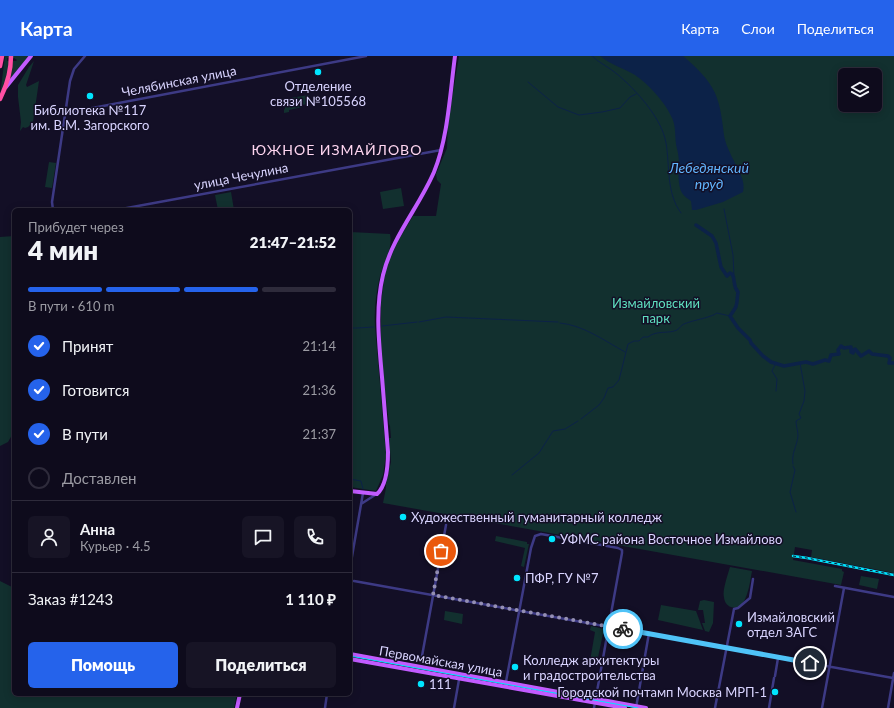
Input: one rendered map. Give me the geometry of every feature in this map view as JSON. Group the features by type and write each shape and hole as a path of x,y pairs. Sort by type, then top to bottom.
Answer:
{"highway":[{"path":"0,66 2,56"},
{"path":"0,99 5,89 10,72 11,58"}],"main road":[{"path":"5,89 31,56"},
{"path":"352,491 375,495 379,493 388,462 378,327 378,304 383,274 387,263 398,237 431,179 441,150 455,56"},
{"name":"Первомайская улица","path":"352,654 420,670"},
{"name":"Первомайская улица","path":"352,659 595,701 646,708"},
{"path":"237,708 240,696"},
{"name":"Первомайская улица","path":"595,701 625,708"}],"street":[{"path":"53,208 52,202 71,77 85,56"},
{"name":"Челябинская улица","path":"66,113 366,56"},
{"name":"улица Чечулина","path":"127,208 441,150"},
{"path":"352,556 363,493"},
{"path":"361,504 375,495"},
{"path":"422,656 446,525"},
{"path":"505,685 520,610 530,548 535,536 541,534 618,548 622,550 594,708"},
{"path":"715,708 734,609 738,608 750,598 753,579"},
{"path":"352,580 649,633 726,649 893,678"},
{"path":"835,586 894,597"},
{"path":"822,708 844,588"},
{"path":"636,707 649,633"},
{"path":"769,708 778,658"},
{"path":"420,670 421,662"},
{"path":"888,708 894,673"},
{"path":"454,708 460,677"},
{"path":"325,708 327,696"}],"green space":[{"path":"5,56 29,56 10,80 13,61 17,60 14,58 7,58 7,61 10,61 9,72 0,96"},
{"name":"Измайловский парк","path":"459,56 894,56 894,573 811,557 812,550 795,547 793,560 842,569 844,572 841,585 383,503 391,462 389,438 391,438 390,426 381,354 381,303 385,273 398,241 413,216 436,216 441,184 437,180 436,174 447,148 448,123"},
{"path":"34,61 26,85 27,87 39,81 33,122 28,127 23,127 20,131 21,122 18,85"},
{"path":"309,95 307,98 308,104 284,113 290,98"},
{"path":"49,162 56,163 52,188 45,187"},
{"path":"401,188 404,206 383,209 380,192"},
{"path":"231,192 234,208 218,208 215,195"},
{"path":"352,232 390,234 391,240 380,276 375,307 375,326 386,455 383,475 376,491 352,487"},
{"path":"12,236 12,435 8,442 0,446 0,237"},
{"path":"496,536 527,542 527,544 529,544 524,567 521,566 525,548 495,541"},
{"path":"730,567 752,571 747,595 741,605 736,608 728,606 724,599 724,587"},
{"path":"861,576 879,579 877,589 859,585"},
{"path":"0,581 12,587 12,696 237,696 234,708 0,708"},
{"path":"704,600 714,602 713,623 709,632 705,631 702,623 705,623 703,610 698,610 700,601"},
{"path":"661,605 696,611 703,630 658,620"},
{"path":"445,611 463,614 462,624 444,620"},
{"path":"591,626 604,629 597,662 590,661 595,632 590,630"}],"water":[{"name":"Лебедянский пруд","path":"600,56 683,56 692,64 705,77 717,98 725,141 743,180 743,192 723,202 692,210 691,201 683,194 680,187 678,174 679,160 675,128 673,120 665,105 640,78 608,62"}],"waterway":[{"path":"592,56 614,72 632,88 647,105 659,124 666,143 669,179 673,197 681,213"},
{"path":"528,82 558,107 579,115 620,108 630,97 636,94"},
{"path":"724,209 733,255 734,276"},
{"path":"696,225 712,236 716,243 721,267 727,276 730,273 733,276 735,287 738,292 736,306 730,316 751,343 771,362 784,366 806,362 813,364 825,360 829,361 831,355 839,354 838,350 841,346 844,348 851,347 851,352 853,353 855,349 861,356 869,351 872,354 888,356 890,358 889,363 894,363"},
{"path":"581,419 599,405 608,388 613,387 619,380 628,344 634,341 639,341 643,337 677,330 684,324 717,313 730,316"},
{"path":"419,322 446,317 558,322"},
{"path":"382,326 417,322"},
{"path":"560,323 569,324 585,330 625,352"},
{"path":"357,328 374,327"},
{"path":"776,363 772,371 777,379 776,391"},
{"path":"793,464 793,457 798,436 796,421 801,418 799,414 804,401 805,391 800,363"},
{"path":"512,475 539,453 553,431 565,429 578,421"},
{"path":"793,466 795,470 790,492 796,512"},
{"path":"352,479 361,481 363,489"}],"tunnel":[{"path":"421,662 422,656"}],"tram line":[{"path":"352,656 638,708"}],"railway":[{"path":"793,556 894,575"}],"way so far":[{"path":"441,551 433,595 623,629"}],"place":[{"name":"Отделение связи №105568","path":"318,72"},
{"name":"Библиотека №117 им. В.М. Загорского","path":"90,96"},
{"name":"Художественный гуманитарный колледж","path":"403,517"},
{"name":"УФМС района Восточное Измайлово","path":"552,539"},
{"name":"ПФР, ГУ №7","path":"517,578"},
{"name":"Измайловский отдел ЗАГС","path":"739,624"},
{"name":"Колледж архитектуры и градостроительства","path":"515,667"},
{"name":"111","path":"421,684"},
{"name":"Городской почтамп Москва МРП-1","path":"775,692"}],"district":[{"name":"ЮЖНОЕ ИЗМАЙЛОВО","path":"337,149"}],"route":[{"path":"623,629 726,649 810,663"}]}
